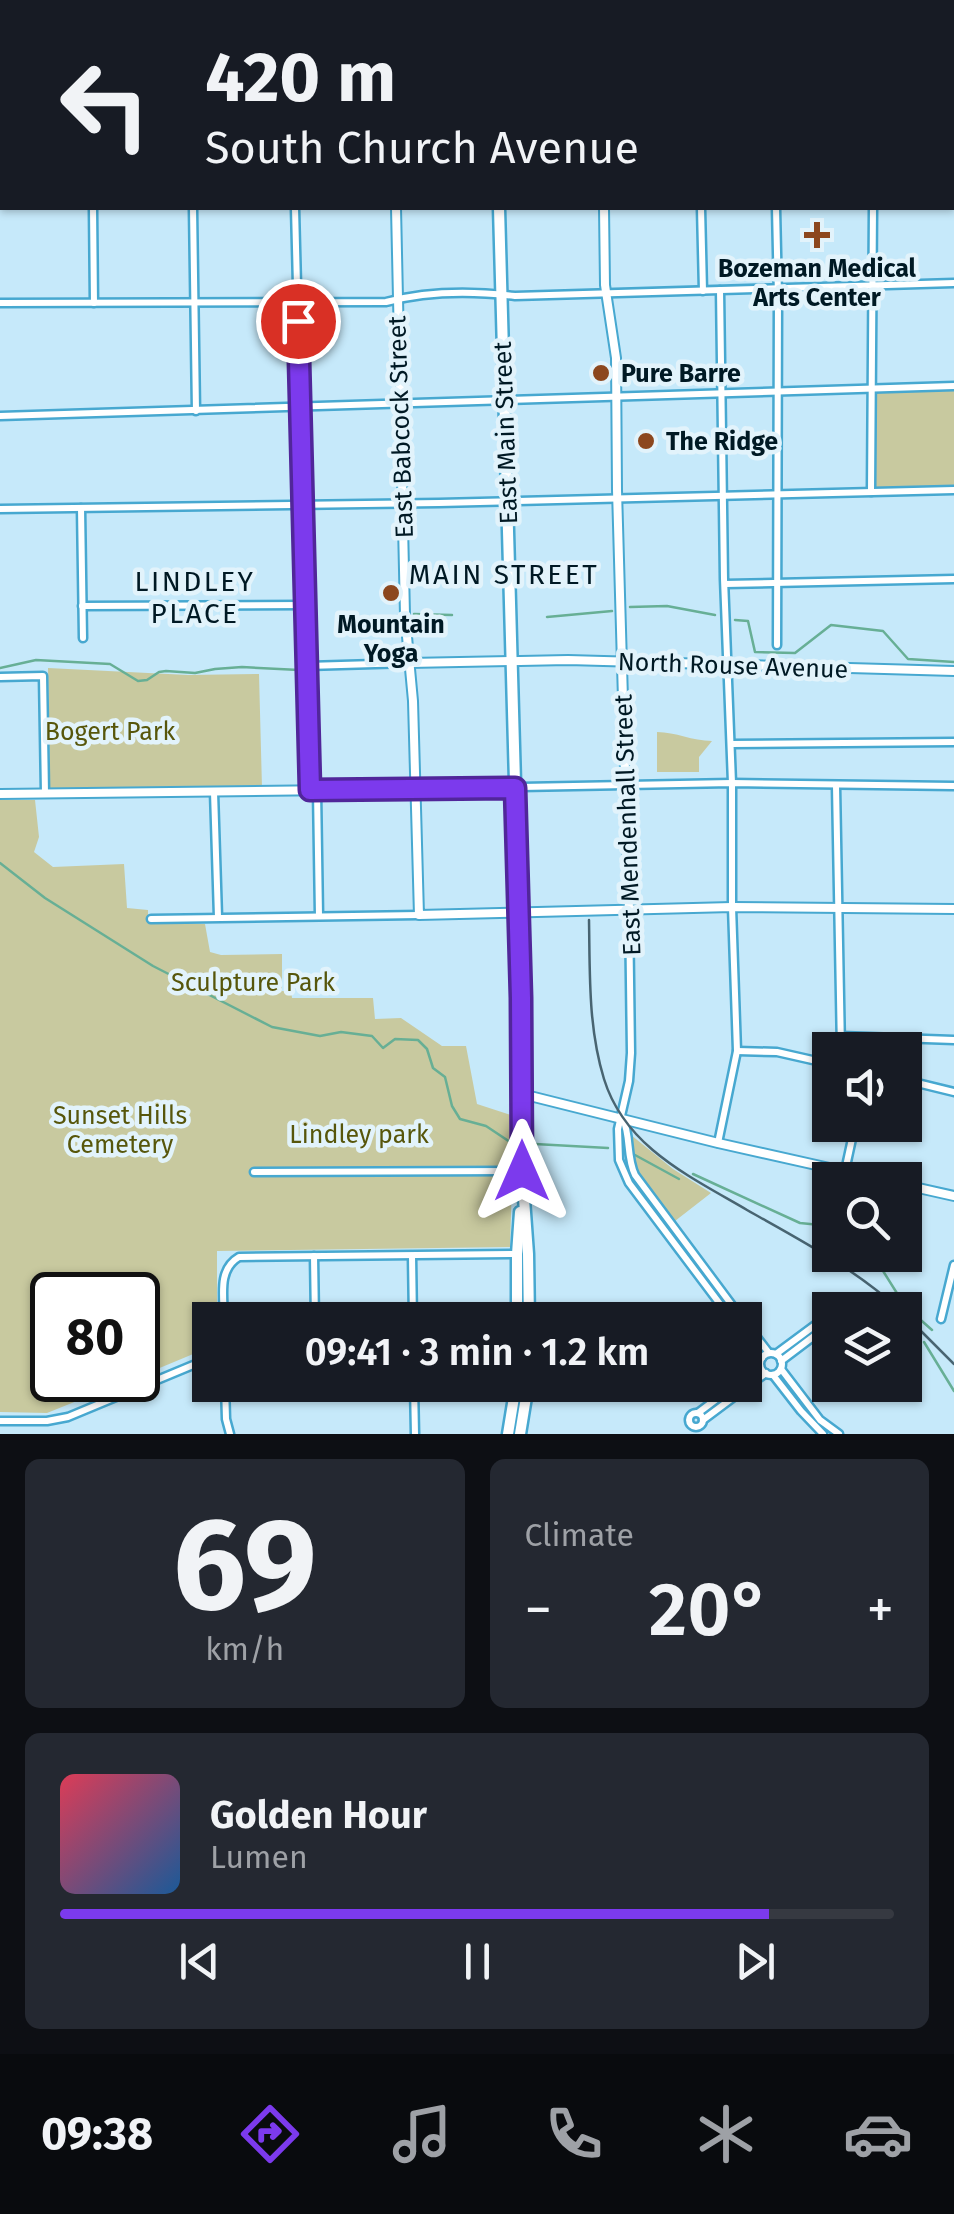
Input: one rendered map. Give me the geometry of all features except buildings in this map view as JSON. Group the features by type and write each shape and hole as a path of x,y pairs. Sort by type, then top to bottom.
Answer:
{"highway":[{"name":"East Main Street","path":"499,210 522,1094 518,1302"},
{"name":"East Main Street","path":"522,1254 527,1302"},
{"path":"508,1434 513,1402"},
{"path":"520,1434 525,1402"}],"street":[{"path":"92,210 94,303"},
{"path":"193,210 196,410"},
{"path":"296,210 307,666 318,916"},
{"name":"East Babcock Street","path":"396,210 418,914"},
{"name":"East Mendenhall Street","path":"604,210 607,293 616,358 629,909 631,1056 622,1118"},
{"path":"701,210 703,290"},
{"path":"776,210 777,645"},
{"path":"871,492 873,210"},
{"path":"0,303 386,302 406,296 446,294 954,283"},
{"path":"718,1143 737,1052 720,290"},
{"path":"0,416 954,386"},
{"path":"0,509 403,504 954,490"},
{"path":"81,508 83,638"},
{"path":"724,584 954,580"},
{"path":"82,606 306,605"},
{"name":"North Rouse Avenue","path":"409,664 622,662 954,671"},
{"path":"307,666 409,664"},
{"path":"0,676 43,676 45,793"},
{"path":"731,744 954,742"},
{"path":"0,794 732,783 954,786"},
{"path":"836,786 841,1032"},
{"path":"214,792 218,918"},
{"path":"152,919 629,909 954,909"},
{"path":"922,1039 954,1040"},
{"path":"737,1052 777,1052 812,1060"},
{"path":"922,1084 954,1092"},
{"path":"522,1094 812,1164"},
{"path":"622,1118 618,1152 626,1177 719,1302"},
{"path":"622,1118 628,1130 634,1174 730,1302"},
{"path":"254,1172 522,1171"},
{"path":"922,1189 954,1196"},
{"path":"224,1302 224,1272 239,1256 522,1254"},
{"path":"314,1256 315,1302"},
{"path":"412,1256 413,1302"},
{"path":"941,1319 954,1265"},
{"path":"762,1369 812,1330"},
{"path":"762,1371 812,1336"},
{"path":"762,1350 801,1411 823,1434"},
{"path":"762,1354 820,1420 839,1434"},
{"path":"0,1421 68,1417 192,1365"},
{"path":"226,1402 230,1434"},
{"path":"414,1402 414,1434"},
{"path":"717,1402 700,1417 720,1402"}],"green space":[{"path":"954,386 954,490 871,492 872,390"},
{"name":"Bogert Park","path":"48,668 188,675 259,674 262,788 50,791"},
{"path":"657,732 712,741 699,757 699,772 657,772"},
{"path":"0,800 35,800 39,837 34,852 53,867 124,864 127,908 148,910 148,923 205,924 210,952 282,954 282,991 291,991 292,998 373,998 375,1019 401,1018 442,1046 466,1046 477,1104 514,1116 510,1247 217,1251 217,1302 192,1302 192,1354 160,1368 160,1272 30,1272 30,1402 74,1402 47,1413 0,1412"},
{"path":"631,1135 711,1193 675,1221 639,1176 633,1163"}],"waterway":[{"path":"630,607 667,606 715,615"},
{"path":"547,617 612,611"},
{"path":"414,614 452,615"},
{"path":"735,620 748,621 755,652 795,653 831,625 883,631 908,659 954,662"},
{"path":"0,668 36,660 110,664 138,681 166,671 195,673 242,667 299,670"},
{"path":"0,863 45,898 153,966 272,1027 320,1036 341,1032 372,1036 383,1048 395,1039 418,1040 427,1049 433,1068 445,1077 452,1106 460,1119 486,1126 510,1142"},
{"path":"535,1144 608,1148"},
{"path":"635,1155 679,1179"},
{"path":"693,1174 800,1223 812,1224"},
{"path":"884,1272 905,1306 932,1330"},
{"path":"924,1342 954,1391"}],"railway":[{"path":"589,920 595,1040 604,1079 627,1123 682,1172 826,1256 878,1292"},
{"path":"922,1332 954,1364"}],"place":[{"name":"Bozeman Medical Arts Center","path":"817,235"},
{"name":"Pure Barre","path":"601,373"},
{"name":"The Ridge","path":"646,441"},
{"name":"Mountain Yoga","path":"391,593"}],"district":[{"name":"MAIN STREET","path":"504,574"},
{"name":"LINDLEY PLACE","path":"195,597"}],"route":[{"path":"298,321 310,790 515,788 522,1171"}],"park label":[{"name":"Sculpture Park","path":"253,982"},
{"name":"Sunset Hills Cemetery","path":"120,1130"},
{"name":"Lindley park","path":"359,1134"}]}
